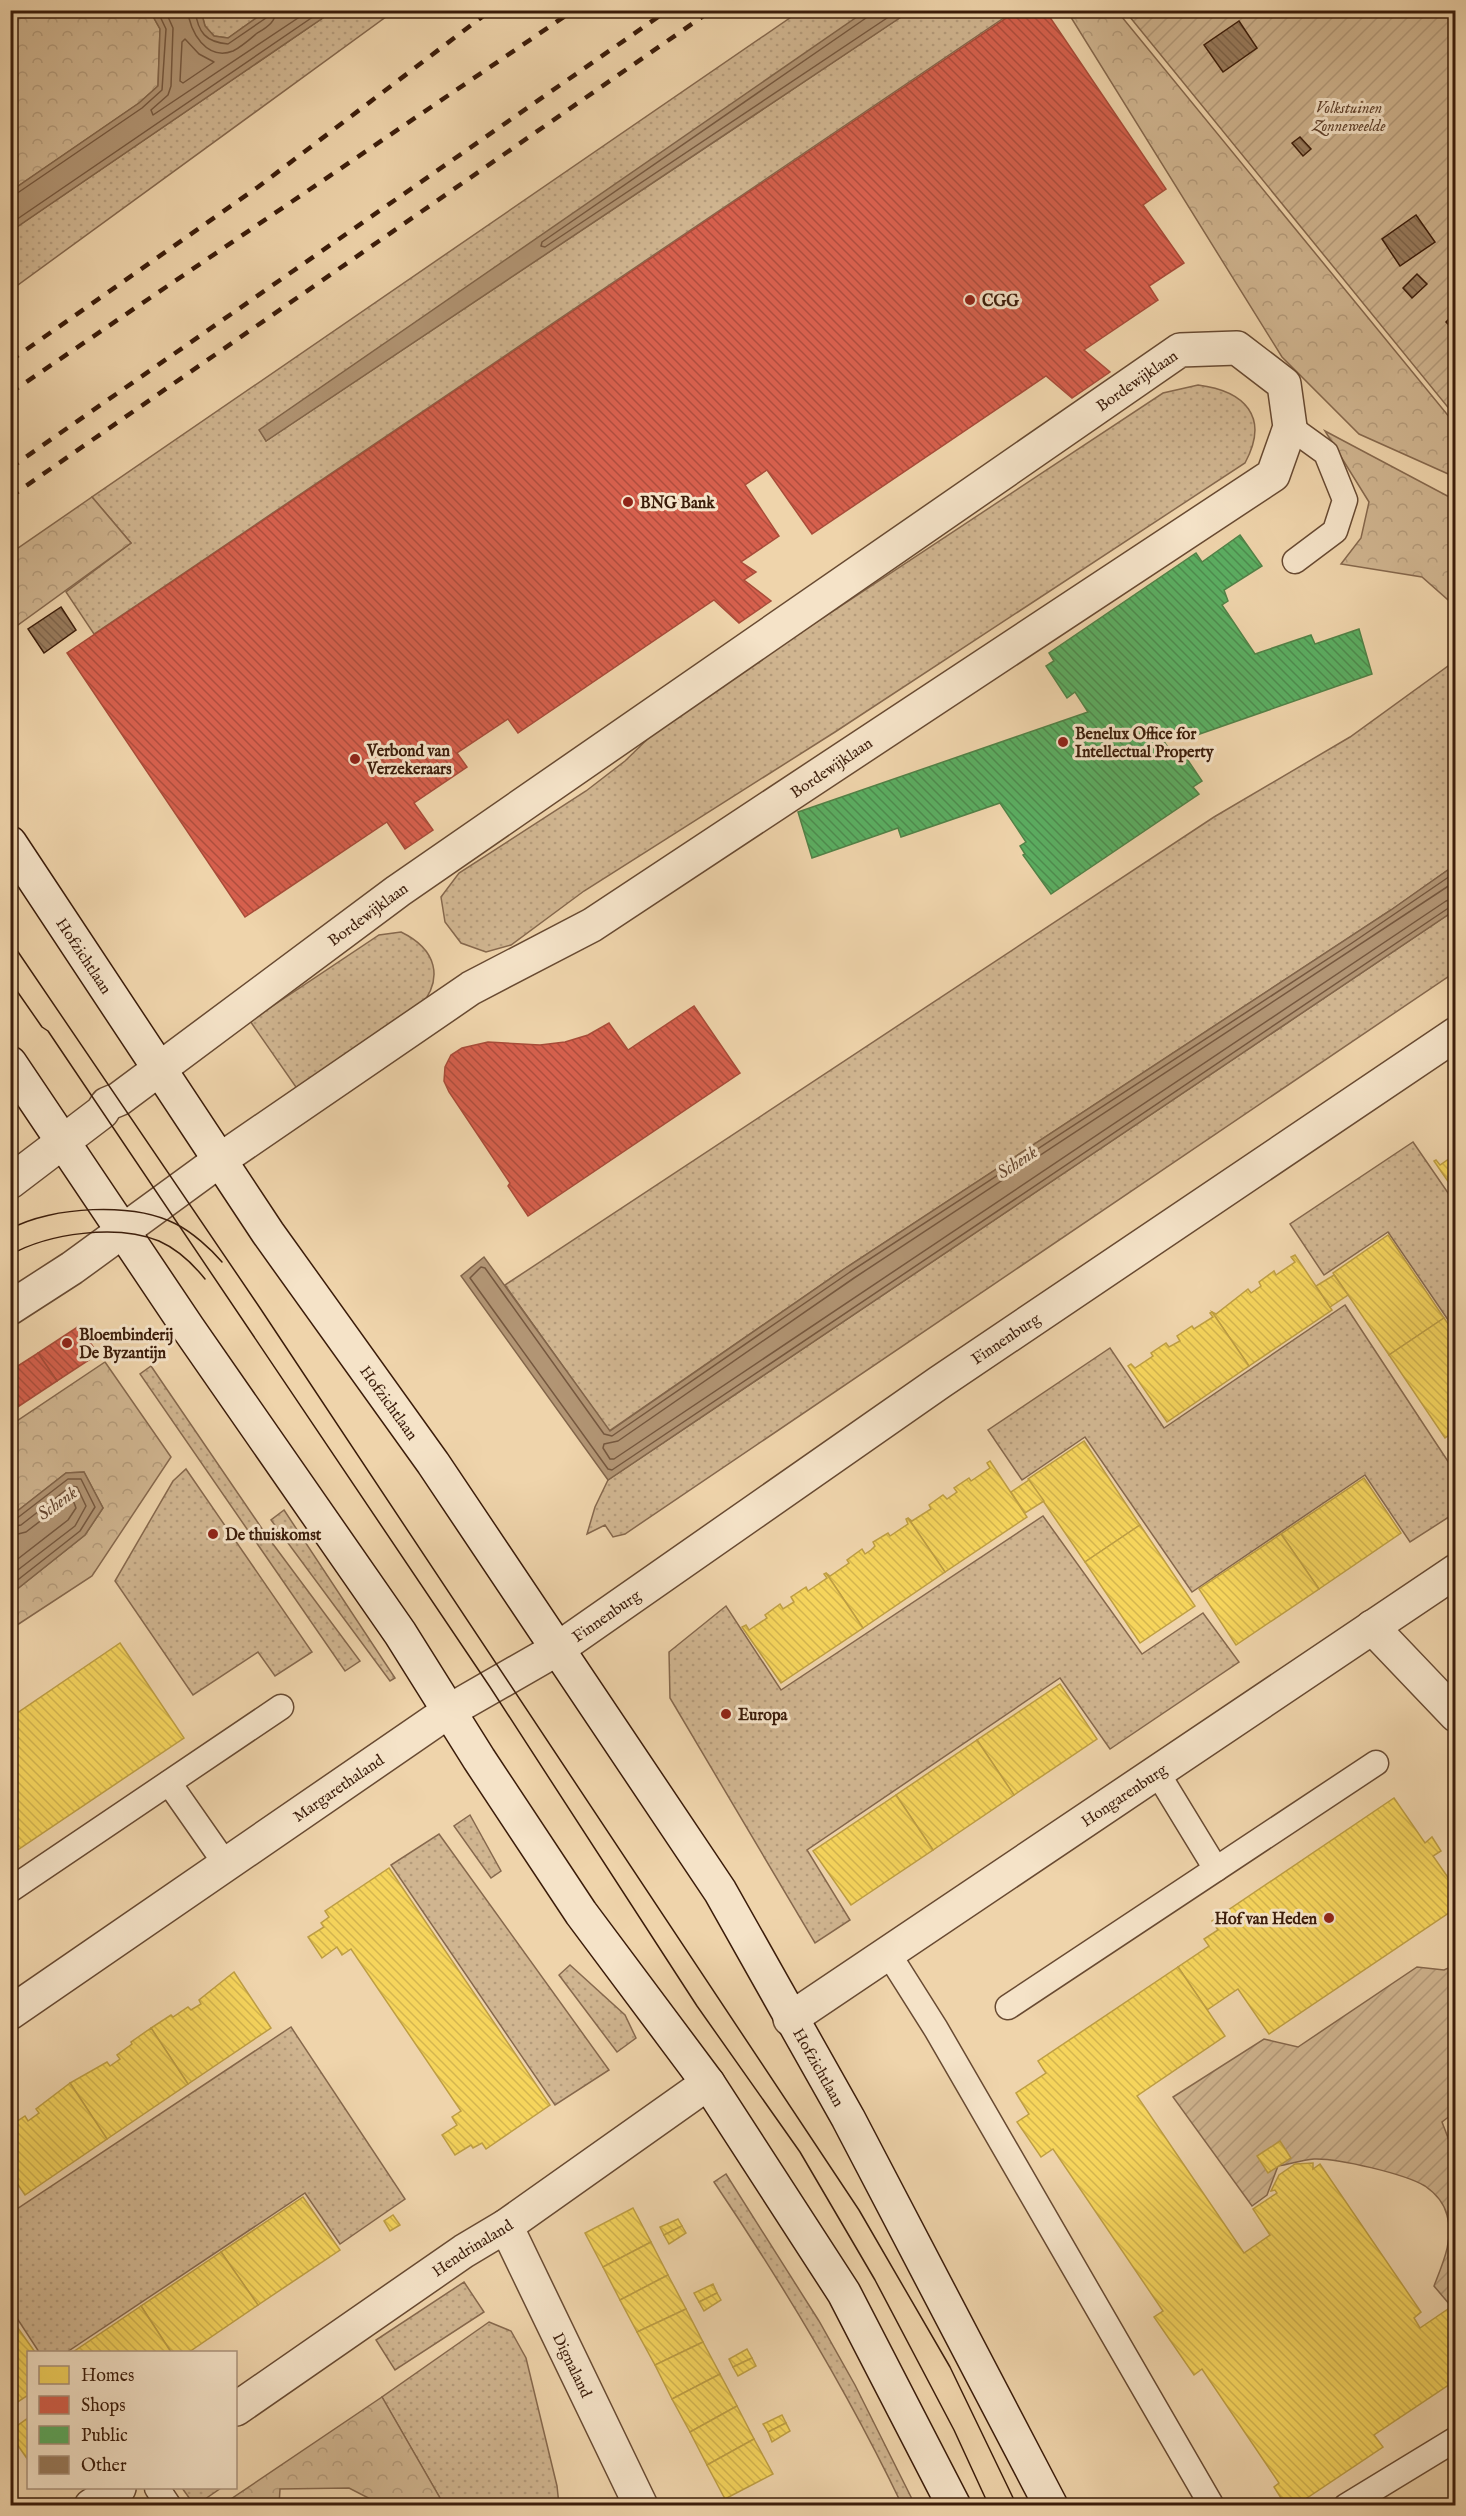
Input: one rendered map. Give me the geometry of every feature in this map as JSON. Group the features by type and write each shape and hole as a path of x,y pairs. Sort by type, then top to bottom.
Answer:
{"street":[{"name":"Bordewijklaan","path":"161,1068 398,891 1180,350 1237,348 1284,384 1290,427 1273,475 592,925 471,988 220,1160"},
{"name":"Hofzichtlaan","path":"10,843 268,1233 433,1463 720,1891 870,2160 1051,2505"},
{"name":"Finnenburg","path":"559,1648 940,1382 1455,1034"},
{"path":"10,1063 122,1230 400,1633 581,1913 708,2083 844,2293 954,2505"},
{"path":"10,1182 102,1112 107,1104 119,1099 161,1068"},
{"path":"10,1308 72,1268 220,1160"},
{"name":"Hongarenburg","path":"790,2019 1158,1774 1455,1571"},
{"path":"1372,1627 1455,1715"},
{"path":"449,1711 559,1648"},
{"name":"Margarethaland","path":"10,2013 227,1866 449,1711"},
{"name":"Hendrinaland","path":"237,2408 464,2251 506,2226 708,2083"},
{"name":"Dignaland","path":"506,2226 641,2505"},
{"path":"91,2505 115,2489"}],"lane":[{"path":"1290,427 1326,453 1345,500 1335,531 1295,561"},
{"path":"10,1890 281,1707"},
{"path":"1008,2007 1376,1763"},
{"path":"1158,1774 1216,1869"},
{"path":"169,1783 227,1866"},
{"path":"888,1953 936,2029 1212,2505"},
{"path":"1346,2505 1455,2439"},
{"path":"158,2489 169,2505"}],"green space":[{"path":"14,10 17,42 11,101 10,11"},
{"path":"14,11 150,11 160,29 158,86 139,103 11,191 10,101 17,42"},
{"path":"201,11 266,11 228,38 214,36 205,26"},
{"path":"333,11 394,11 11,290 11,231"},
{"path":"800,11 867,11 260,430 266,441 910,11 1014,11 94,634 66,592 131,543 92,497"},
{"path":"1067,11 1117,11 1455,424 1455,477 1359,434 1282,357"},
{"name":"Volkstuinen Zonneweelde","path":"1125,11 1455,11 1455,416"},
{"path":"1198,385 1229,393 1248,409 1254,420 1255,432 1245,463 835,732 584,891 511,945 486,952 461,943 445,922 441,897 459,873 586,791 625,761 664,723 1163,393"},
{"path":"1325,431 1455,500 1455,606 1422,577 1341,564 1361,538 1369,502"},
{"path":"92,497 131,543 11,630 11,553"},
{"path":"1455,661 1455,865 1391,910 847,1267 609,1431 505,1285 1214,817 1350,737"},
{"path":"1455,910 1455,972 625,1534 613,1537 605,1525 587,1534 595,1507 608,1480"},
{"path":"401,932 422,947 433,965 432,986 427,997 419,1008 298,1090 250,1021 379,935"},
{"path":"1413,1142 1455,1203 1455,1330 1388,1232 1324,1275 1290,1224"},
{"path":"1345,1305 1455,1472 1455,1513 1410,1542 1365,1475 1192,1592 1085,1437 1022,1480 988,1430 1110,1348 1164,1428"},
{"path":"105,1362 171,1457 92,1576 11,1629 11,1594 85,1535 103,1508 84,1472 66,1473 11,1516 11,1425"},
{"path":"151,1366 267,1536 360,1661 345,1671 140,1374"},
{"path":"186,1469 312,1652 275,1676 258,1652 193,1695 115,1581 173,1481"},
{"path":"284,1510 395,1678 390,1681 271,1520"},
{"path":"1043,1516 1142,1654 1203,1613 1239,1662 1110,1749 1060,1678 807,1850 850,1920 815,1943 670,1698 669,1652 726,1606 781,1690"},
{"path":"470,1815 501,1871 491,1878 454,1826"},
{"path":"439,1834 609,2070 555,2105 391,1865"},
{"path":"570,1965 625,2015 636,2038 617,2052 559,1975"},
{"path":"1455,1965 1455,2112 1442,2122 1455,2156 1455,2301 1450,2305 1434,2286 1446,2251 1449,2224 1444,2206 1429,2189 1415,2181 1371,2168 1339,2161 1314,2159 1278,2166 1267,2195 1252,2206 1173,2097 1264,2039 1298,2047 1417,1967 1444,1970"},
{"path":"291,2027 405,2199 340,2244 305,2193 68,2351 38,2351 11,2309 11,2213"},
{"path":"726,2174 819,2321 855,2385 915,2505 902,2505 860,2421 814,2340 714,2182"},
{"path":"464,2282 484,2312 395,2370 376,2340"},
{"path":"489,2322 511,2331 526,2358 557,2486 559,2505 444,2505 382,2397"},
{"path":"382,2397 444,2505 382,2505 349,2488 280,2489 279,2505 222,2505"},
{"path":"183,2489 220,2489 195,2506"}],"water":[{"path":"867,10 910,11 266,441 259,430"},
{"path":"150,11 201,11 205,26 214,36 228,38 266,11 333,11 11,231 11,191 139,103 158,86 160,29"},
{"name":"Schenk","path":"1455,865 1455,910 608,1480 461,1276 484,1257 610,1431 847,1267 1391,910"},
{"name":"Schenk","path":"84,1472 103,1508 85,1535 11,1594 11,1516 66,1473"}],"building: Homes":[{"path":"1456,1154 1456,1193 1434,1161 1436,1160 1440,1165"},
{"path":"1388,1235 1444,1318 1389,1355 1333,1273"},
{"path":"1295,1255 1332,1310 1249,1366 1212,1312 1216,1314 1248,1289 1251,1293 1261,1286 1259,1282 1274,1271 1276,1275 1295,1262 1291,1257"},
{"path":"1334,1275 1348,1295 1330,1307 1316,1286"},
{"path":"1212,1312 1249,1366 1167,1422 1128,1366 1131,1364 1135,1368 1153,1356 1151,1353 1166,1343 1169,1347 1180,1341 1177,1336 1192,1326 1194,1329 1213,1317 1210,1313"},
{"path":"1444,1318 1456,1335 1456,1430 1445,1438 1389,1355"},
{"path":"1084,1441 1140,1525 1085,1562 1028,1479"},
{"path":"990,1461 1027,1517 945,1572 908,1518 912,1521 931,1509 929,1505 943,1495 947,1499 957,1492 954,1488 969,1478 971,1481 990,1468 987,1463"},
{"path":"1364,1478 1401,1533 1319,1589 1281,1534"},
{"path":"1029,1480 1044,1501 1025,1513 1011,1492"},
{"path":"908,1518 945,1572 863,1628 826,1573 830,1576 849,1563 847,1560 862,1549 865,1554 871,1550 875,1546 873,1542 888,1533 890,1536 908,1524 906,1519"},
{"path":"1140,1525 1195,1606 1140,1643 1085,1562"},
{"path":"1281,1534 1319,1589 1236,1645 1199,1589"},
{"path":"826,1573 863,1628 781,1683 742,1627 746,1625 749,1630 767,1618 765,1615 780,1604 783,1609 794,1602 791,1597 806,1587 808,1591 827,1578 824,1574"},
{"path":"120,1643 184,1738 10,1855 10,1718"},
{"path":"1060,1684 1097,1739 1014,1795 977,1740"},
{"path":"977,1740 1014,1795 933,1850 896,1795"},
{"path":"896,1795 933,1850 851,1905 813,1851"},
{"name":"Hof van Heden","path":"1394,1798 1425,1843 1432,1837 1441,1851 1433,1856 1456,1889 1456,1908 1269,2034 1238,1989 1207,2010 1178,1967 1209,1946 1204,1939 1218,1930 1212,1921"},
{"path":"389,1868 550,2105 486,2149 482,2143 473,2148 471,2145 455,2155 442,2135 457,2125 452,2117 461,2111 351,1949 342,1955 337,1947 322,1958 308,1937 324,1927 321,1923 329,1917 325,1911"},
{"path":"1178,1967 1225,2036 1137,2096 1244,2253 1270,2235 1253,2209 1277,2193 1275,2190 1271,2191 1279,2175 1295,2164 1313,2163 1313,2169 1320,2164 1421,2312 1414,2318 1420,2328 1451,2307 1456,2314 1456,2380 1374,2435 1383,2447 1295,2506 1286,2506 1274,2487 1279,2483 1202,2369 1194,2375 1154,2317 1163,2311 1053,2149 1041,2157 1017,2122 1029,2114 1016,2093 1046,2073 1038,2061"},
{"path":"234,1972 271,2028 188,2084 151,2028 171,2015 173,2017 188,2007 191,2010 201,2004 199,2000"},
{"path":"151,2028 188,2084 107,2139 70,2083 107,2062 110,2066 120,2059 117,2055 132,2044 131,2042"},
{"path":"70,2083 107,2139 25,2195 10,2173 10,2126 25,2116 28,2121 39,2113 36,2109"},
{"path":"1280,2141 1291,2158 1268,2173 1257,2156"},
{"path":"303,2197 340,2250 258,2305 221,2252"},
{"path":"633,2208 651,2242 603,2267 585,2233"},
{"path":"393,2215 400,2225 390,2231 384,2221"},
{"path":"678,2219 682,2226 664,2235 660,2227"},
{"path":"682,2226 686,2233 669,2244 664,2235"},
{"path":"651,2242 668,2275 620,2300 603,2267"},
{"path":"221,2252 258,2305 190,2351 170,2351 141,2306"},
{"path":"668,2275 686,2309 637,2332 620,2300"},
{"path":"713,2284 717,2293 699,2302 694,2293"},
{"path":"717,2293 721,2300 704,2311 699,2302"},
{"path":"141,2306 170,2351 74,2351"},
{"path":"686,2309 703,2342 655,2365 637,2332"},
{"path":"10,2317 34,2351 27,2351 27,2396 10,2407"},
{"path":"703,2342 720,2374 672,2399 655,2365"},
{"path":"747,2349 752,2358 733,2367 729,2359"},
{"path":"752,2358 756,2366 738,2376 733,2367"},
{"path":"720,2374 737,2406 690,2432 672,2399"},
{"path":"737,2406 754,2439 707,2465 690,2432"},
{"path":"782,2415 786,2423 768,2432 763,2424"},
{"path":"27,2419 27,2459 10,2434 10,2431"},
{"path":"786,2423 790,2431 772,2442 768,2432"},
{"path":"754,2439 773,2474 725,2499 707,2465"}],"building: Shops":[{"path":"1018,10 1045,10 1166,189 1143,205 1184,263 1149,286 1158,300 1084,350 1110,372 1072,398 1046,376 812,534 767,470 745,485 779,536 741,562 756,572 744,580 771,601 739,623 714,600 518,733 508,719 457,753 467,767 414,803 433,830 405,849 387,822 245,917 67,653"},
{"path":"694,1006 740,1073 528,1216 508,1186 510,1183 449,1092 444,1081 445,1067 451,1055 462,1048 488,1042 540,1045 565,1042 588,1035 609,1023 628,1050"},
{"path":"79,1326 98,1354 57,1381 38,1353"},
{"path":"38,1353 57,1381 10,1412 10,1371"}],"building: Public":[{"path":"1240,535 1262,566 1224,590 1228,601 1222,605 1255,654 1311,635 1315,644 1359,629 1372,674 1194,736 1191,727 1161,737 1173,755 1181,750 1202,781 1193,787 1199,794 1051,894 1023,855 1025,854 1020,846 1026,842 1000,803 901,837 898,828 812,858 798,812 1088,712 1075,692 1067,698 1046,666 1054,661 1049,653 1196,553 1202,562"}],"building: Other":[{"path":"1239,21 1257,48 1223,72 1204,45"},
{"path":"1300,137 1311,149 1303,156 1292,143"},
{"path":"1416,215 1435,242 1400,266 1382,239"},
{"path":"1417,274 1427,284 1412,298 1403,288"},
{"path":"1456,312 1456,332 1446,322"},
{"path":"61,607 76,630 44,653 28,629"}],"tram line":[{"path":"10,940 260,1308 859,2210 950,2367 1017,2506"},
{"path":"10,981 42,1027 48,1031 490,1687 697,2006 800,2152 875,2280 954,2430 989,2506"},
{"path":"10,1229 48,1215 70,1212 93,1210 138,1212 159,1217 182,1227 201,1241 222,1262"},
{"path":"10,1255 26,1247 63,1236 83,1233 123,1233 142,1236 166,1244 184,1257 205,1279"}],"railway":[{"path":"10,361 258,187 491,10"},
{"path":"10,393 574,10"},
{"path":"10,468 668,10"},
{"path":"10,497 712,10"}],"place":[{"name":"CGG","path":"970,300"},
{"name":"BNG Bank","path":"628,502"},
{"name":"Benelux Office for Intellectual Property","path":"1063,742"},
{"name":"Verbond van Verzekeraars","path":"355,759"},
{"name":"Bloembinderij De Byzantijn","path":"67,1343"},
{"name":"De thuiskomst","path":"213,1534"},
{"name":"Europa","path":"726,1714"},
{"name":"Hof van Heden","path":"1329,1918"}]}
